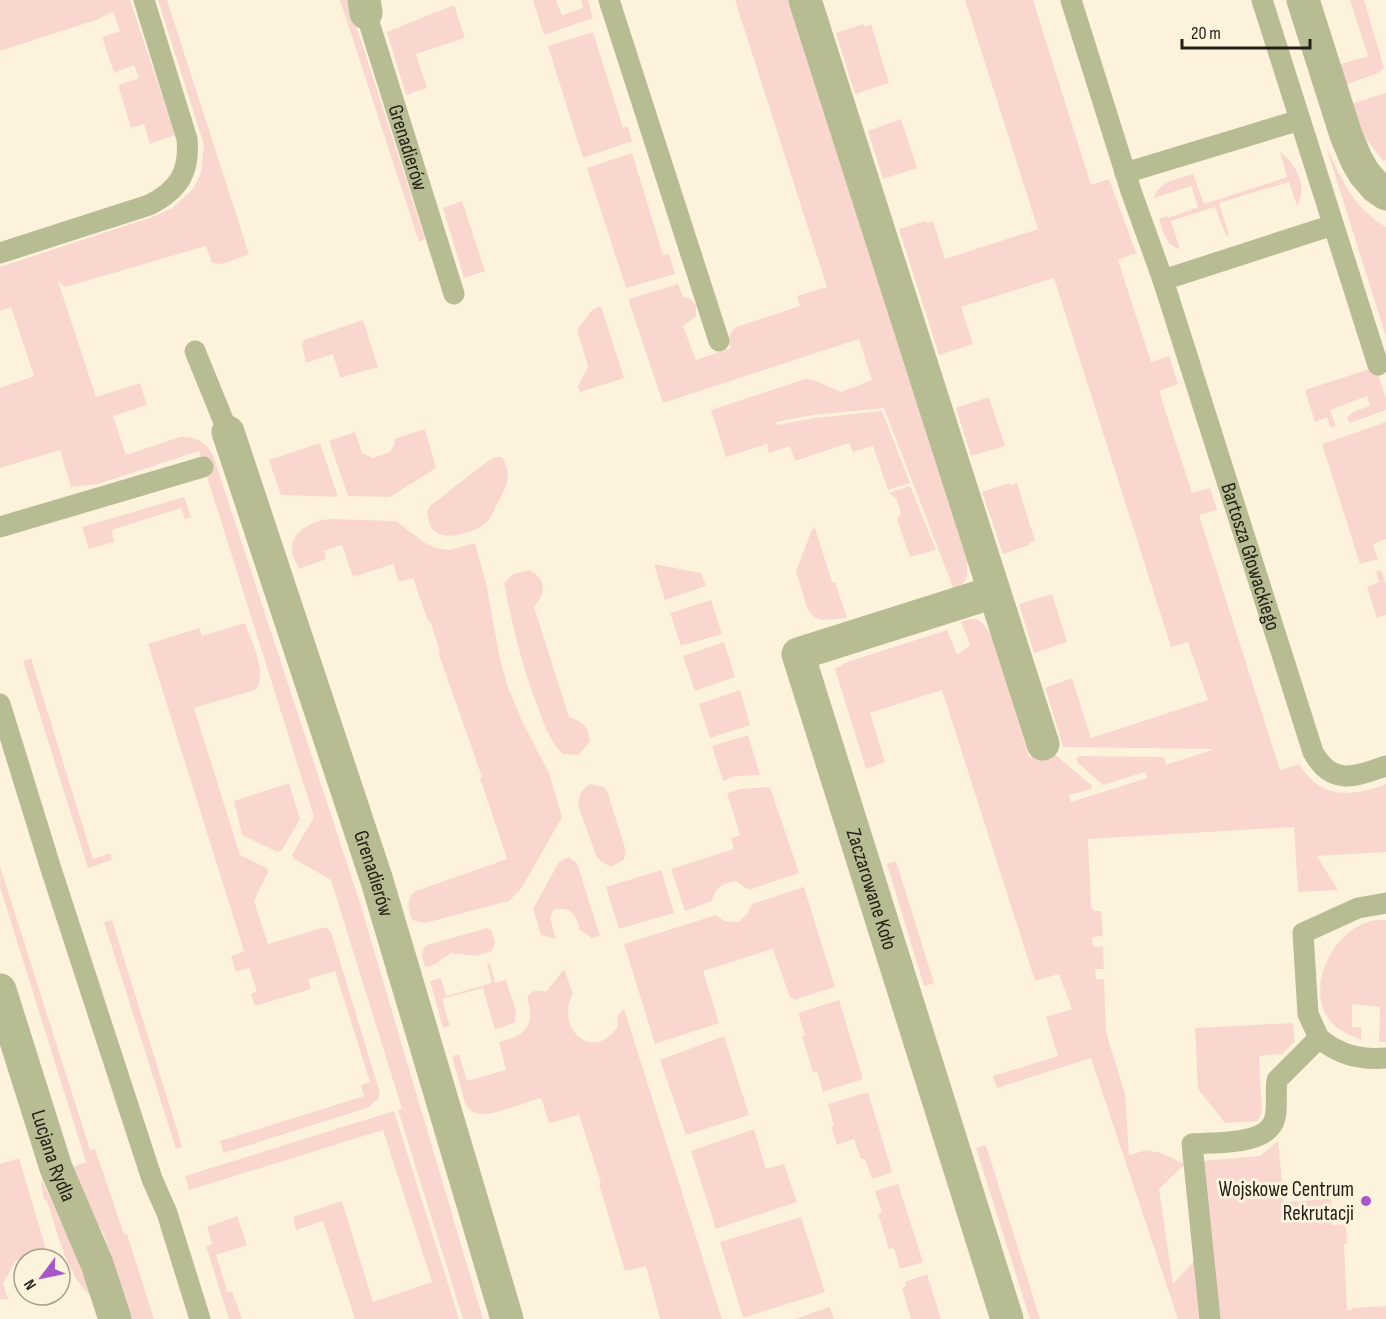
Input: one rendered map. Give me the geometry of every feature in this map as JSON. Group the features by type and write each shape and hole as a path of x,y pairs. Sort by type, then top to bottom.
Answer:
{"street":[{"path":"805,0 1042,744"},
{"path":"1303,0 1346,135 1356,159 1376,187 1386,194"},
{"name":"Grenadierów","path":"228,432 377,881 507,1319"},
{"name":"Zaczarowane Koło","path":"994,592 798,654 1007,1319"},
{"name":"Lucjana Rydla","path":"0,990 56,1168 97,1264 115,1319"}],"lane":[{"path":"0,253 149,205 167,195 179,183 188,160 187,139 144,0"},
{"path":"609,0 719,341"},
{"name":"Bartosza Głowackiego","path":"1071,0 1125,173 1163,280 1313,752 1324,768 1339,776 1357,776 1386,766"},
{"path":"1262,0 1378,365"},
{"name":"Grenadierów","path":"365,7 454,294"},
{"path":"1125,173 1300,120"},
{"path":"1163,280 1333,225"},
{"path":"195,351 228,432"},
{"path":"0,527 203,467"},
{"path":"0,704 134,1124 152,1179 167,1213 200,1319"},
{"path":"1386,903 1358,908 1303,933 1308,1014 1319,1038 1349,1056 1386,1058"},
{"path":"1210,1319 1192,1144 1250,1139 1263,1134 1275,1120 1277,1080 1319,1038"}],"shaded area":[{"path":"0,0 130,0 175,135 150,144 144,124 131,128 118,85 139,78 134,65 114,73 102,37 120,31 113,12 96,20 0,51"},
{"path":"158,0 167,0 249,254 223,264 212,263 206,246 65,287 58,281 96,397 140,383 147,405 113,416 126,455 180,437 200,441 213,455 360,903 483,1319 463,1319 398,1110 402,1109 331,880 294,859 292,855 314,817 199,451 98,484 71,487 60,450 0,468 0,388 34,376 11,307 0,311 0,267 155,216 172,208 193,189 201,173 204,145"},
{"path":"340,0 348,0 425,239 419,242"},
{"path":"533,0 556,0 562,15 583,8 581,0 588,0 593,18 544,35"},
{"path":"735,0 788,0 967,561 966,578 954,590 884,408 813,415 776,422 777,425 814,418 882,411 910,483 888,490 873,446 853,452 849,443 795,461 790,446 769,453 767,444 726,457 711,410 805,379 816,381 841,392 872,380 859,339 663,403 628,299 678,284 683,297 690,298 696,305 696,316 683,326 696,360 731,348 730,336 736,327 800,306 797,296 827,287"},
{"path":"965,0 1033,0 1091,185 1109,179 1136,253 1118,260 1151,362 1169,356 1178,384 1159,391 1192,493 1210,488 1217,510 1199,515 1280,770 1299,764 1317,784 1327,790 1338,792 1361,791 1386,784 1386,852 1317,856 1338,890 1298,892 1294,827 1088,839 1091,907 1095,911 1101,911 1103,936 1092,937 1093,947 1103,946 1104,969 1095,969 1096,979 1104,979 1106,1032 1125,1094 1129,1155 1147,1150 1161,1153 1185,1164 1159,1189 1173,1284 1194,1261 1200,1319 1178,1319 1091,1058 997,1088 993,1076 1058,1056 1046,1017 1072,1009 1059,974 1035,981 942,690 870,713 885,762 866,769 835,669 847,662 947,630 957,655 970,645 961,622 979,620 991,635 1029,757 1051,751 1092,786 1092,789 1069,795 1071,802 1147,778 1145,772 1103,785 1078,763 1076,759 1079,756 1162,757 1166,759 1165,765 1215,749 1061,747 1063,746 1045,688 1072,678 1091,738 1208,700 1188,642 1171,647 1054,278 961,307 973,344 939,355 899,229 933,221 945,259 1038,229"},
{"path":"1350,0 1364,0 1384,68 1378,73 1345,85 1338,65 1368,56"},
{"path":"454,5 465,38 416,54 427,88 406,95 387,32"},
{"path":"863,24 864,27 871,24 889,83 855,94 836,33"},
{"path":"593,32 623,128 628,126 632,141 583,158 548,46"},
{"path":"1386,93 1386,160 1383,161 1364,136 1350,104"},
{"path":"901,119 917,168 883,179 868,131"},
{"path":"1326,146 1343,181 1357,202 1386,227 1386,337"},
{"path":"1280,152 1291,163 1299,177 1301,192 1297,206 1289,182 1219,203 1229,235 1226,236 1215,207 1171,221 1180,249 1168,241 1159,219 1198,207 1191,186 1154,198 1156,192 1165,184 1193,174 1204,204 1287,177"},
{"path":"632,153 663,255 669,254 675,274 626,288 587,168"},
{"path":"462,201 485,271 464,278 443,208"},
{"path":"601,306 624,378 580,392 578,386 588,366 577,330 592,310"},
{"path":"363,320 378,367 340,378 333,354 306,363 302,345 304,340"},
{"path":"1376,367 1386,399 1386,410 1350,423 1347,417 1355,411 1370,406 1367,396 1330,410 1336,426 1330,428 1327,417 1315,422 1305,390"},
{"path":"989,397 1005,446 971,456 956,408"},
{"path":"1386,422 1386,539 1373,544 1378,559 1360,564 1322,444"},
{"path":"425,429 436,468 390,497 348,496 329,441 355,432 362,453 373,458 390,452 395,443 394,439"},
{"path":"320,443 338,497 281,495 269,460"},
{"path":"496,457 502,457 506,464 508,477 505,489 488,521 480,527 454,536 441,535 434,530 427,514 430,506"},
{"path":"1009,483 1010,485 1017,483 1035,541 1003,554 982,492"},
{"path":"910,486 936,550 910,557 897,519 901,513 896,498 889,493"},
{"path":"184,497 191,517 185,519 181,508 112,530 114,542 89,549 82,527"},
{"path":"329,519 396,521 425,543 436,548 449,550 475,543 486,583 507,685 524,725 549,773 562,817 521,889 509,901 425,923 412,920 408,904 416,891 507,859 480,778 482,777 438,652 440,651 430,621 428,621 413,578 399,582 393,564 353,577 342,545 324,551 326,559 299,569 292,553 295,538 304,528"},
{"path":"815,528 832,582 835,582 847,618 822,620 814,617 807,608 796,571 812,529"},
{"path":"654,564 701,573 706,586 665,600"},
{"path":"530,570 542,583 541,596 534,607 569,717 584,725 588,731 590,741 579,755 563,754 551,738 532,690 518,645 504,583 513,574"},
{"path":"1381,570 1386,585 1386,615 1377,618 1367,587 1379,582 1376,572"},
{"path":"1052,594 1067,642 1034,653 1019,604"},
{"path":"711,600 722,634 681,646 670,613"},
{"path":"245,623 260,667 259,684 255,690 194,708 240,855 267,868 268,872 254,901 268,944 325,927 331,932 380,1093 378,1099 367,1108 224,1153 220,1141 364,1096 361,1085 370,1082 335,971 308,979 311,989 255,1006 251,994 257,991 249,968 236,972 231,956 244,951 148,644 199,628 202,636"},
{"path":"724,642 735,677 695,691 683,656"},
{"path":"31,658 93,859 110,853 112,860 88,868 23,661"},
{"path":"740,690 750,725 710,738 699,704"},
{"path":"748,735 760,775 735,776 723,781 712,746"},
{"path":"289,783 300,819 282,850 277,852 242,835 234,801"},
{"path":"590,784 604,787 608,794 626,851 624,860 610,867 597,858 579,808 580,794"},
{"path":"770,787 799,873 749,890 736,881 727,883 717,889 712,901 685,911 671,869 734,849 731,838 740,835 727,793 740,789"},
{"path":"569,857 577,863 600,936 592,938 580,930 572,913 565,909 554,910 550,917 556,939 541,935 533,909 559,862"},
{"path":"896,861 934,983 924,986 887,864"},
{"path":"0,866 90,1150 95,1149 124,1234 127,1234 154,1319 132,1319 104,1235 88,1206 73,1167 86,1162 0,887"},
{"path":"661,870 674,913 619,929 606,887"},
{"path":"804,887 835,987 794,1000 793,997 790,998 773,949 703,971 719,1023 655,1044 624,944 716,915 724,921 738,922 748,913 752,904"},
{"path":"112,920 182,1147 176,1149 104,922"},
{"path":"1386,920 1386,1042 1379,1042 1380,1007 1352,1004 1352,1027 1361,1027 1361,1040 1336,1027 1324,1011 1320,997 1321,981 1332,951 1342,938 1354,928 1368,922"},
{"path":"487,928 491,930 495,943 492,951 476,956 451,953 432,966 425,967 422,953 427,945"},
{"path":"490,963 495,983 506,980 516,1011 515,1022 495,1030 483,988 442,999 450,1026 443,1028 430,981 441,978 446,996 492,983 487,964"},
{"path":"564,969 573,993 568,1006 569,1019 579,1037 588,1042 598,1042 608,1037 618,1026 617,1016 624,1009 722,1319 660,1319 646,1266 625,1271 599,1184 601,1183 579,1115 549,1123 541,1098 485,1114 473,1112 465,1103 452,1056 459,1054 467,1081 506,1070 499,1042 515,1037 524,1031 530,1016 528,996 535,991 547,991"},
{"path":"839,1000 863,1079 823,1092 817,1071 813,1072 798,1013"},
{"path":"1293,1023 1295,1041 1282,1054 1259,1056 1262,1112 1258,1121 1225,1123 1198,1089 1195,1028"},
{"path":"724,1036 749,1115 686,1135 660,1060"},
{"path":"868,1092 892,1172 872,1179 865,1159 861,1159 854,1139 837,1145 831,1127 834,1125 828,1104"},
{"path":"394,1111 459,1319 355,1319 323,1221 296,1230 293,1217 342,1201 373,1302 432,1282 383,1130 189,1190 185,1176"},
{"path":"754,1129 766,1169 784,1164 797,1202 716,1229 691,1151"},
{"path":"1278,1141 1284,1202 1331,1199 1333,1225 1346,1224 1347,1244 1344,1244 1347,1310 1386,1306 1386,1319 1218,1319 1202,1161 1260,1156"},
{"path":"986,1145 1040,1319 1030,1319 976,1148"},
{"path":"19,1158 45,1247 12,1247 12,1267 3,1284 8,1299 0,1299 0,1164"},
{"path":"42,1180 75,1253 91,1296 82,1287 72,1270 72,1247 62,1247 47,1201 43,1198"},
{"path":"898,1184 923,1262 900,1269 894,1248 889,1249 878,1214 882,1212 875,1191"},
{"path":"237,1216 247,1245 216,1255 228,1293 232,1291 242,1319 229,1319 206,1246 212,1244 207,1227"},
{"path":"801,1217 825,1292 743,1318 720,1242"},
{"path":"927,1274 941,1319 911,1319 902,1288 906,1286 905,1282"},
{"path":"830,1307 834,1319 795,1319"}],"place":[{"name":"Wojskowe Centrum Rekrutacji","path":"1366,1201"}]}
